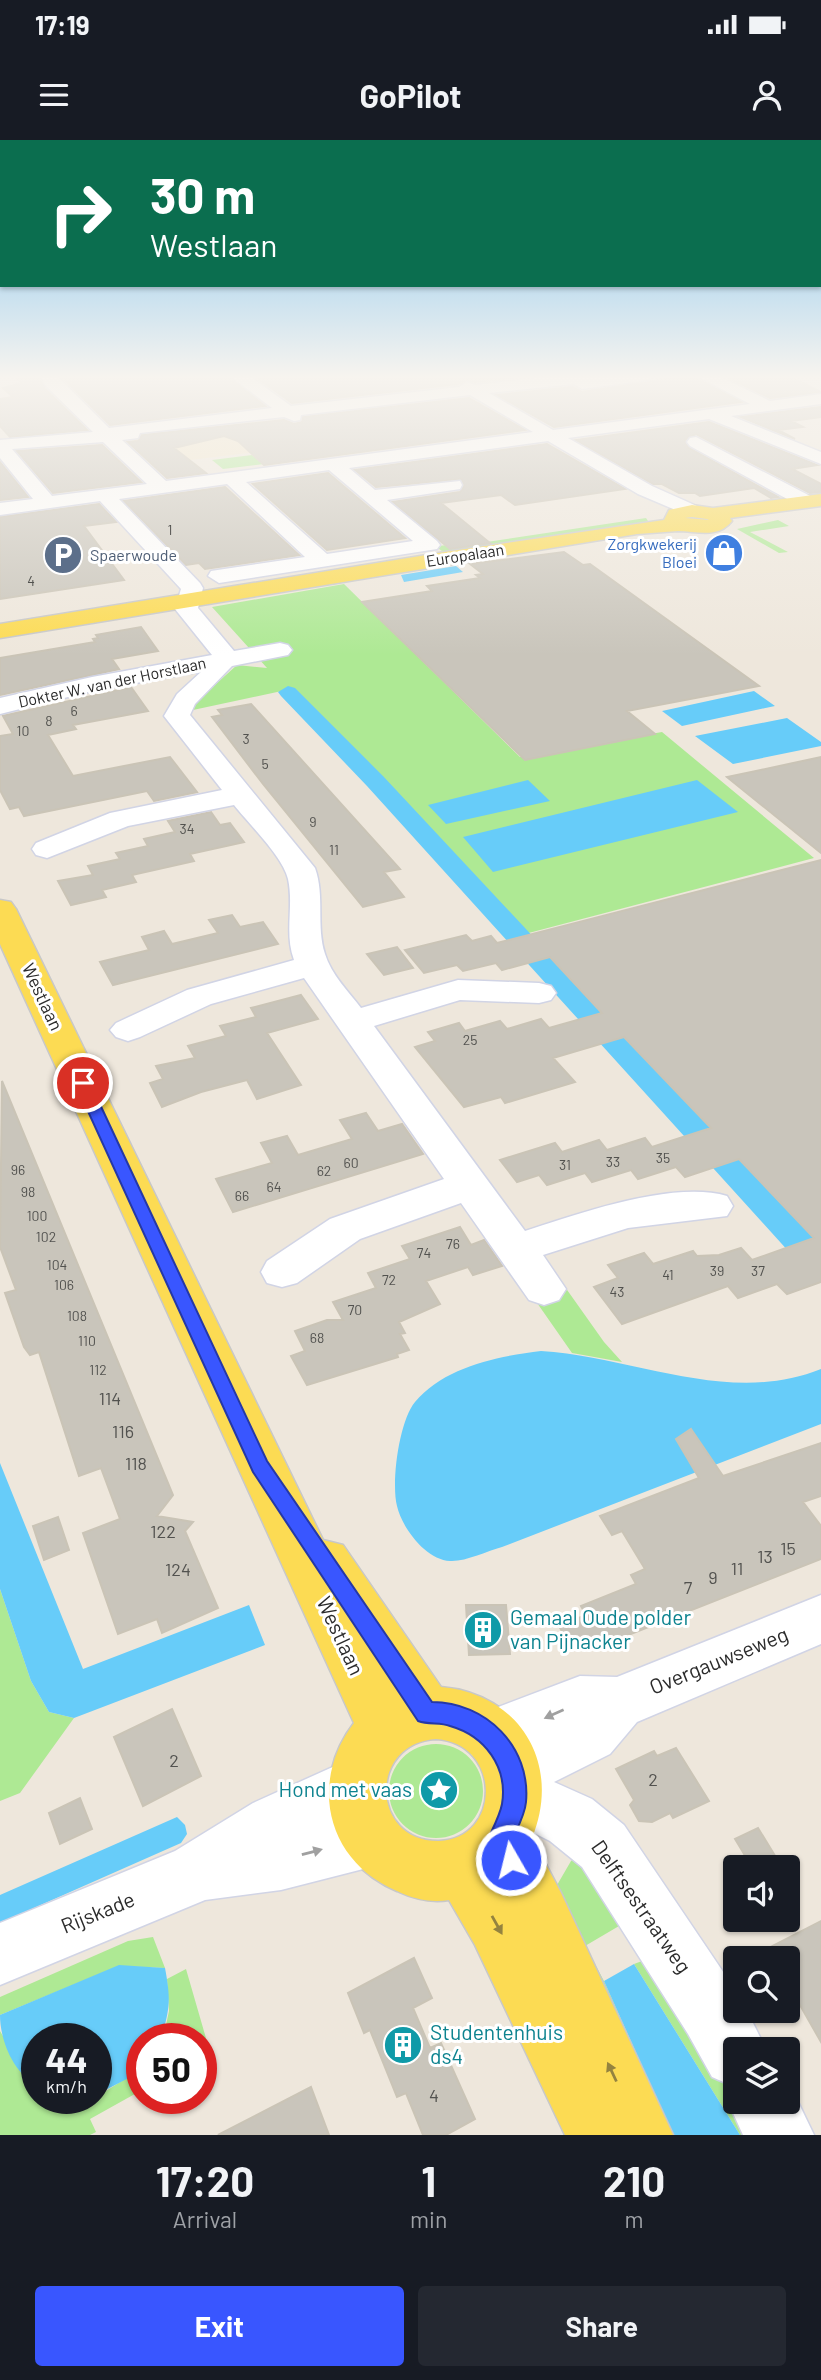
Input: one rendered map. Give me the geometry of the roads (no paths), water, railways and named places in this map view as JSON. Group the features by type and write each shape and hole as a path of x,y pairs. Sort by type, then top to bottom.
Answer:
{"main road":[{"name":"Europalaan","path":"2,631 189,598 637,528 679,514 710,527 720,524 718,516 814,501"},
{"name":"Westlaan","path":"0,909 260,1466 406,1722"},
{"path":"497,1801 434,1870 412,1866 392,1857 364,1811 366,1754 406,1722 457,1716 476,1724 497,1801 539,1915 639,2135"},
{"path":"497,1801 497,1923 601,2135"}],"street":[{"path":"19,468 47,503"},
{"path":"141,468 162,488"},
{"path":"0,509 318,468"},
{"path":"219,576 430,545 336,468"},
{"path":"603,468 679,514"},
{"path":"748,468 814,501"},
{"path":"232,479 321,560"},
{"path":"378,503 453,485"},
{"path":"105,495 188,582 192,588 189,598"},
{"path":"378,503 442,507"},
{"name":"Dokter W. van der Horstlaan","path":"189,598 186,610 222,650 225,659"},
{"name":"Dokter W. van der Horstlaan","path":"0,706 280,650"},
{"name":"Dokter W. van der Horstlaan","path":"225,659 181,705 177,716 242,795 303,877 304,948 312,965 544,1289"},
{"path":"47,849 120,819 242,795"},
{"path":"128,1030 199,997 312,965"},
{"path":"354,1021 458,990 538,993"},
{"path":"282,1272 345,1229 469,1185"},
{"path":"515,1249 626,1214 713,1206"},
{"name":"Overgauwseweg","path":"497,1801 562,1751 590,1735 617,1703 821,1619"},
{"name":"Delftsestraatweg","path":"497,1801 565,1816 603,1846 726,2037"},
{"name":"Rijskade","path":"0,1954 197,1873 281,1860 364,1811"},
{"path":"769,2114 780,2135"}],"water":[{"path":"456,566 463,572 404,582 401,575"},
{"path":"754,691 775,706 682,726 662,711"},
{"path":"787,718 821,742 821,746 733,764 695,736"},
{"path":"528,780 550,801 446,824 428,805"},
{"path":"697,780 738,812 493,872 463,837"},
{"path":"541,1351 717,1381 752,1383 786,1379 821,1369 821,1424 476,1556 450,1561 432,1555 416,1541 404,1524 395,1496 398,1452 409,1411 427,1390 457,1372 490,1360"},
{"path":"0,1463 83,1669 249,1605 265,1645 74,1718 49,1712 31,1681 0,1589"},
{"path":"177,1817 185,1825 187,1834 181,1843 0,1923 0,1895"},
{"path":"634,1964 723,2108 723,2114 727,2114 740,2135 673,2135 604,1981"},
{"path":"119,1965 165,1968 169,2004 165,2023 126,2023 126,2079 112,2087 112,2023 21,2023 21,2073 5,2045 0,2015"}],"waterway":[{"path":"288,692 375,781 821,1266"}],"place":[{"name":"Zorgkwekerij Bloei","path":"724,553"},
{"name":"Spaerwoude","path":"63,555"},
{"name":"Gemaal Oude polder van Pijnacker","path":"483,1630"},
{"name":"Hond met vaas","path":"439,1790"},
{"name":"Studentenhuis ds4","path":"403,2045"}]}
